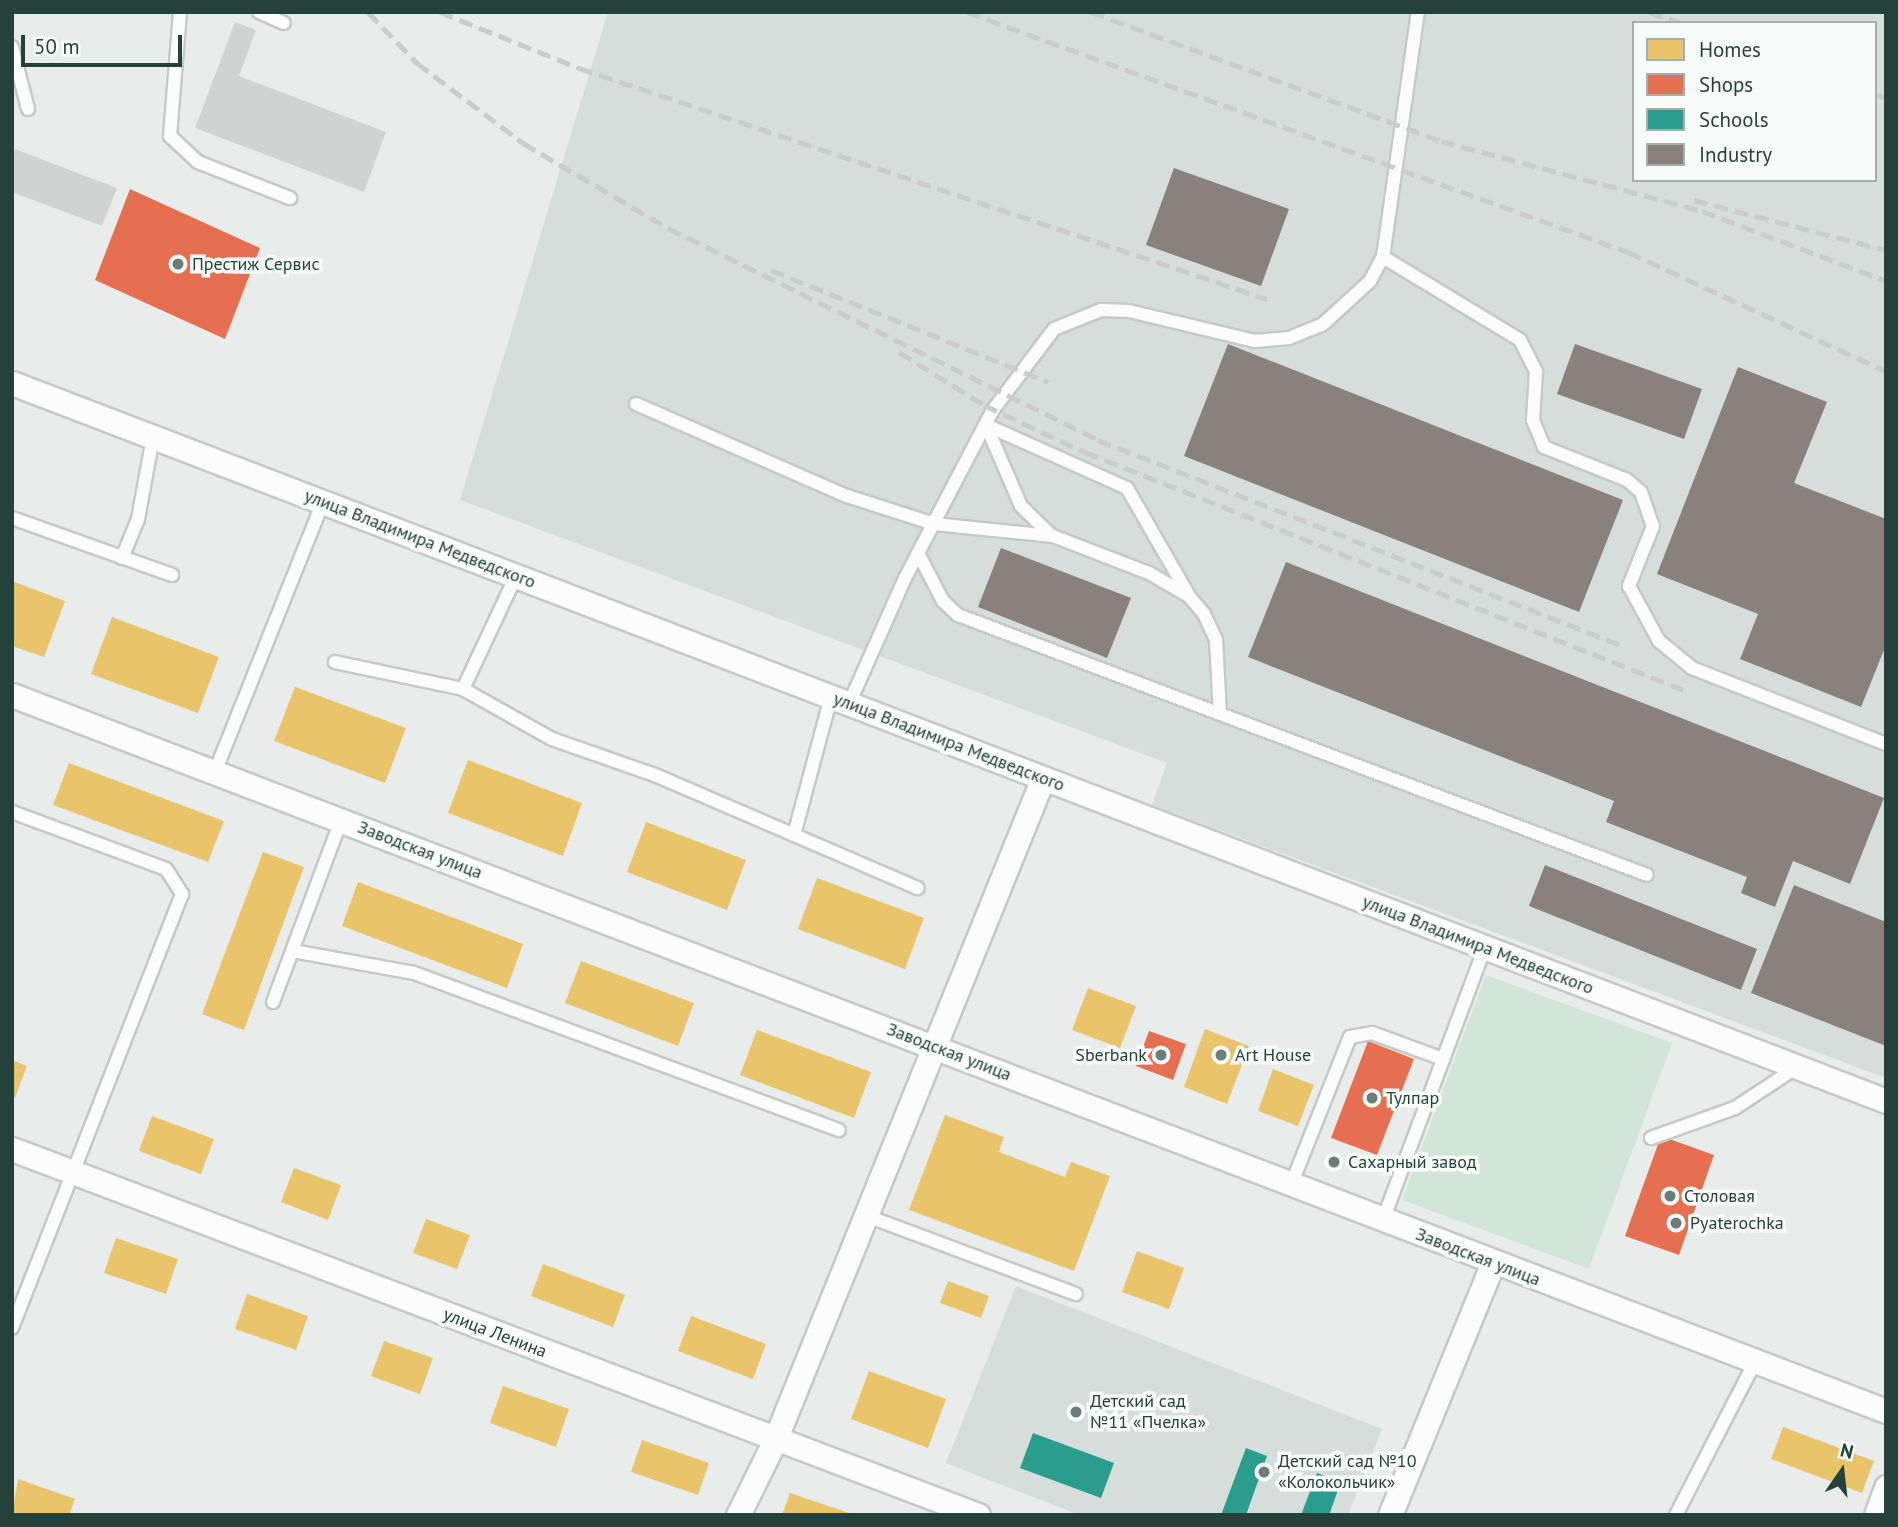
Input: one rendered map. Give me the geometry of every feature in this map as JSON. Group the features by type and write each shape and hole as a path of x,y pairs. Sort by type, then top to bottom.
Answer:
{"street":[{"name":"улица Владимира Медведского","path":"12,383 1886,1101"},
{"name":"Заводская улица","path":"12,695 1886,1411"},
{"path":"738,1515 775,1440 937,1047 1043,778"},
{"name":"улица Ленина","path":"12,1149 978,1515"},
{"path":"1390,1515 1493,1263"},
{"path":"1876,1515 1886,1488"}],"lane":[{"path":"180,12 170,136 198,162 290,198"},
{"path":"259,12 284,23"},
{"path":"794,835 840,700 986,425 1037,345 1077,316 1129,311 1255,341 1289,338 1350,305 1383,257 1418,12"},
{"path":"12,47 28,109"},
{"path":"1383,257 1520,341 1536,372 1533,420 1544,447 1627,480 1641,492 1653,526 1629,586 1659,641 1692,668 1886,744"},
{"path":"636,404 793,476 934,524 1052,536 1107,553 1189,596"},
{"path":"986,425 1021,506 1052,536"},
{"path":"986,425 1127,488 1216,640 1220,714"},
{"path":"122,558 138,519 153,437"},
{"path":"215,772 323,502"},
{"path":"12,518 172,575"},
{"path":"918,553 943,601 958,615 1647,875"},
{"path":"463,689 516,576"},
{"path":"335,662 463,689 552,739 794,835 918,888"},
{"path":"12,812 166,869 182,894 71,1171 12,1328"},
{"path":"273,1002 341,820"},
{"path":"1383,1220 1485,947"},
{"path":"293,951 414,973 839,1130"},
{"path":"1291,1185 1350,1037 1371,1033 1443,1059"},
{"path":"1651,1138 1735,1108 1797,1067"},
{"path":"867,1216 1076,1294"},
{"path":"1676,1515 1755,1362"}],"shaded area":[{"path":"608,12 1886,12 1886,1078 1152,805 1167,763 460,500"},
{"name":"Детский сад №11 «Пчелка»","path":"1016,1286 1382,1429 1348,1515 1079,1515 946,1463"}],"green space":[{"path":"1486,975 1672,1043 1589,1269 1402,1200"}],"building: Homes":[{"path":"12,581 65,601 44,657 12,646"},
{"path":"112,617 219,657 198,713 91,674"},
{"path":"295,687 406,728 385,783 274,741"},
{"path":"468,760 582,803 563,856 448,813"},
{"path":"69,763 224,821 208,862 53,805"},
{"path":"646,822 746,860 727,910 627,872"},
{"path":"263,852 304,867 244,1030 202,1014"},
{"path":"817,878 924,918 905,969 798,929"},
{"path":"358,882 523,944 507,988 342,926"},
{"path":"581,961 694,1003 678,1046 565,1003"},
{"path":"1088,988 1136,1006 1120,1048 1072,1030"},
{"path":"1205,1029 1249,1046 1227,1104 1184,1087"},
{"path":"757,1030 871,1072 854,1118 740,1075"},
{"path":"12,1060 27,1066 15,1098 12,1097"},
{"path":"1273,1069 1314,1085 1298,1126 1258,1111"},
{"path":"945,1115 1004,1137 999,1152 1065,1177 1071,1162 1110,1176 1074,1271 909,1210"},
{"path":"152,1116 214,1139 201,1174 139,1151"},
{"path":"294,1168 341,1185 328,1220 281,1202"},
{"path":"426,1219 470,1235 457,1269 413,1253"},
{"path":"116,1238 178,1259 166,1294 104,1273"},
{"path":"1137,1251 1184,1268 1169,1309 1122,1292"},
{"path":"543,1264 625,1295 613,1327 531,1296"},
{"path":"948,1281 989,1296 981,1318 940,1303"},
{"path":"247,1294 308,1316 296,1350 235,1329"},
{"path":"691,1316 766,1344 753,1379 678,1351"},
{"path":"384,1341 433,1358 420,1394 371,1376"},
{"path":"869,1371 946,1399 928,1448 851,1419"},
{"path":"503,1386 569,1409 556,1447 490,1423"},
{"path":"1783,1427 1874,1461 1862,1493 1771,1459"},
{"path":"642,1440 709,1463 698,1495 631,1472"},
{"path":"18,1479 75,1499 69,1515 12,1514"},
{"path":"790,1493 852,1514 852,1515 782,1515"}],"building: Shops":[{"path":"130,189 260,248 225,339 95,280"},
{"name":"Sberbank","path":"1149,1031 1186,1044 1173,1080 1136,1066"},
{"name":"Тулпар","path":"1368,1041 1414,1059 1377,1155 1331,1138"},
{"name":"Столовая","path":"1661,1136 1714,1155 1679,1255 1625,1236"}],"building: Schools":[{"path":"1033,1433 1114,1463 1101,1498 1020,1468"},
{"path":"1246,1448 1267,1456 1246,1515 1221,1515"},
{"path":"1317,1473 1341,1482 1329,1515 1301,1515"}],"building: Industry":[{"path":"1174,168 1289,209 1261,286 1146,245"},
{"path":"1228,344 1623,500 1579,612 1184,456"},
{"path":"1575,344 1702,389 1684,439 1557,394"},
{"path":"1738,367 1827,402 1794,483 1886,519 1886,645 1861,707 1740,659 1758,614 1657,574"},
{"path":"1001,548 1131,598 1107,658 978,607"},
{"path":"1286,562 1884,798 1850,884 1793,861 1775,907 1741,893 1747,877 1606,822 1614,801 1248,657"},
{"path":"1545,865 1757,949 1741,990 1529,906"},
{"path":"1794,885 1886,922 1886,1046 1751,993"}],"building: Other":[{"path":"235,22 256,30 239,76 386,132 364,192 195,128"},
{"path":"12,148 117,188 102,226 12,192"}],"railway":[{"path":"368,12 417,63 523,143 668,228 1098,440 1623,646"},
{"path":"440,12 579,68 1267,299"},
{"path":"967,12 1628,252 1886,371"},
{"path":"1091,12 1441,141 1702,211 1886,281"},
{"path":"1649,12 1675,21"},
{"path":"1877,95 1886,98"},
{"path":"1694,200 1886,250"},
{"path":"771,270 1048,382"},
{"path":"899,352 984,405 1085,452 1686,691"}],"place":[{"name":"Престиж Сервис","path":"178,264"},
{"name":"Sberbank","path":"1161,1055"},
{"name":"Art House","path":"1221,1055"},
{"name":"Тулпар","path":"1372,1098"},
{"name":"Сахарный завод","path":"1334,1162"},
{"name":"Столовая","path":"1670,1196"},
{"name":"Pyaterochka","path":"1676,1223"},
{"name":"Детский сад №11 «Пчелка»","path":"1076,1412"},
{"name":"Детский сад №10 «Колокольчик»","path":"1264,1472"}]}
